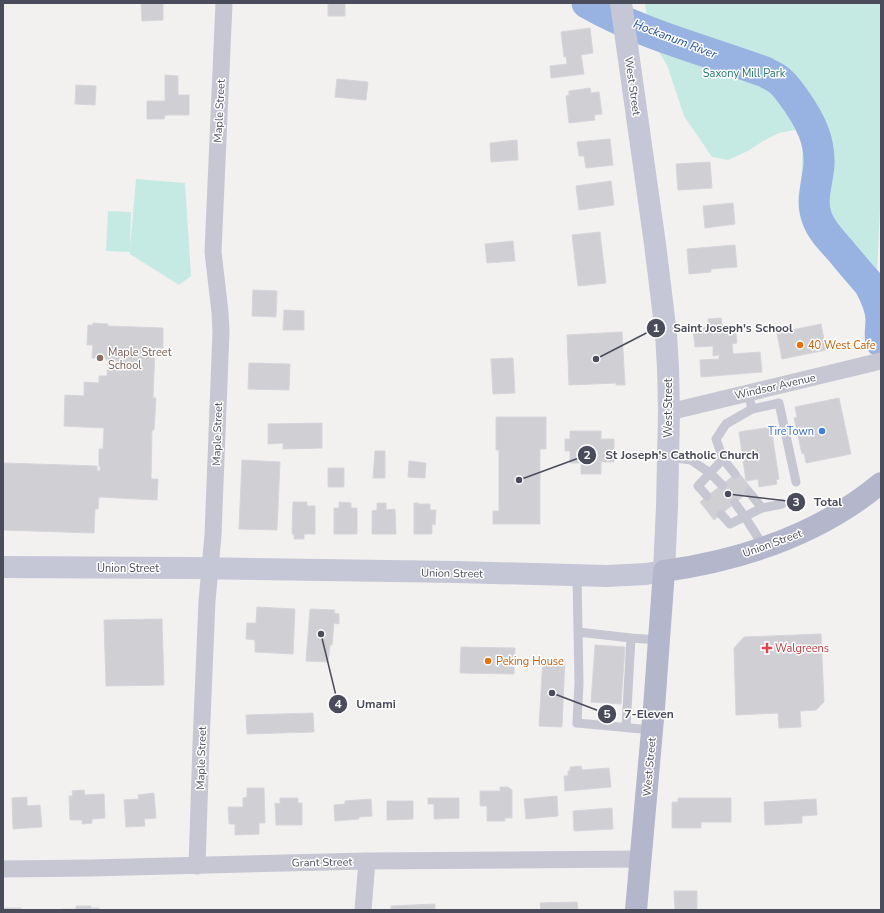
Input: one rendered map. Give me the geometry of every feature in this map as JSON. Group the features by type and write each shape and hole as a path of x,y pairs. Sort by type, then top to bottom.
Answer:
{"main road":[{"name":"West Street","path":"622,5 664,313 668,368 669,412 664,571 636,910"},
{"name":"Union Street","path":"3,567 457,572 628,576 682,569 718,561 764,547 823,522 850,506 881,483"}],"street":[{"name":"Maple Street","path":"197,866 204,663 207,601 213,535 221,332 214,264 214,246 224,3"},
{"name":"Windsor Avenue","path":"669,412 750,401 879,362"},
{"name":"Grant Street","path":"3,869 197,866 366,861 640,859"},
{"path":"363,910 366,861"}],"lane":[{"path":"735,474 723,459 716,439 726,424 750,401 779,403 796,482"},
{"path":"668,457 691,460 710,473 722,485"},
{"path":"707,496 698,486 723,459"},
{"path":"749,492 762,508"},
{"path":"735,503 764,547"},
{"path":"722,514 730,524 762,508 782,504"},
{"path":"577,576 577,723 652,730"},
{"path":"578,632 659,640"},
{"path":"626,727 632,638"}],"green space":[{"name":"Saxony Mill Park","path":"645,3 881,3 881,184 877,274 881,281 881,342 876,343 876,328 871,306 856,278 805,209 801,188 803,137 795,130 779,133 748,151 728,160 712,157 684,116 667,65 654,44 650,42"},
{"path":"136,179 185,183 191,276 179,285 130,254 130,252 106,251 108,211 131,212 130,248"}],"building":[{"path":"141,3 163,3 163,20 142,21"},
{"path":"328,3 345,3 345,16 328,16"},
{"path":"590,28 593,53 581,55 584,74 551,78 550,66 567,64 566,56 564,57 561,32"},
{"path":"165,75 178,76 178,95 189,95 189,115 165,115 164,119 147,119 147,101 165,101"},
{"path":"337,79 368,82 366,100 335,97"},
{"path":"76,85 96,86 95,105 75,104"},
{"path":"590,88 591,93 599,92 602,114 594,115 595,120 569,123 566,96 569,95 569,91"},
{"path":"610,139 613,165 586,168 584,156 579,156 577,142"},
{"path":"517,140 518,160 491,162 490,143"},
{"path":"710,162 712,188 678,190 676,164"},
{"path":"611,181 614,205 579,210 576,186"},
{"path":"733,203 735,224 705,228 703,206"},
{"path":"600,232 606,283 578,286 572,235"},
{"path":"513,241 515,261 487,263 485,244"},
{"path":"735,245 737,267 711,269 711,272 689,274 687,249"},
{"path":"253,290 277,291 276,317 252,316"},
{"path":"284,310 304,311 304,330 283,330"},
{"path":"721,318 722,326 735,325 737,343 732,344 733,354 760,352 762,372 701,377 700,360 719,359 719,355 713,356 713,346 695,347 693,329 708,327 708,319"},
{"path":"93,323 108,324 108,326 163,328 163,348 155,348 153,398 156,398 154,430 152,430 151,479 158,479 157,500 99,497 98,509 95,509 94,533 3,530 3,463 97,466 97,471 100,471 99,449 103,449 104,428 64,426 65,395 84,396 84,382 99,383 99,376 107,376 108,359 92,358 93,345 87,345 88,325 93,325"},
{"path":"821,324 826,350 782,359 777,333"},
{"path":"622,332 625,385 616,385 616,383 569,385 567,335"},
{"path":"513,358 515,393 493,394 491,359"},
{"path":"249,363 290,364 289,390 248,389"},
{"path":"839,398 851,454 806,463 804,453 802,454 794,418 797,417 795,407"},
{"path":"496,417 546,417 546,449 540,449 540,524 493,524 493,511 499,511 499,450 496,450"},
{"path":"322,423 322,448 283,449 283,443 268,444 268,424"},
{"path":"771,427 779,479 776,480 777,484 759,487 758,479 746,481 739,432"},
{"path":"570,431 601,431 601,439 614,439 614,462 601,462 601,474 581,474 581,463 570,463 570,451 565,451 565,439 570,439"},
{"path":"375,451 385,451 385,478 373,478"},
{"path":"242,460 280,462 277,530 239,529"},
{"path":"409,461 426,463 425,478 408,477"},
{"path":"328,468 344,468 344,487 328,487"},
{"path":"738,472 752,489 714,520 700,502"},
{"path":"293,502 307,502 307,506 315,506 315,534 304,534 304,539 294,539 294,534 292,534"},
{"path":"339,502 351,503 351,508 357,508 357,534 334,534 334,508 339,508"},
{"path":"377,503 386,503 386,510 395,509 396,534 372,534 372,511 377,510"},
{"path":"414,503 430,504 430,510 436,510 435,525 432,524 432,534 414,534"},
{"path":"257,607 295,609 293,654 255,652 255,640 246,639 247,623 256,623"},
{"path":"310,609 335,610 334,613 339,614 339,624 334,623 332,645 330,645 328,662 306,661"},
{"path":"162,619 164,685 106,686 104,620"},
{"name":"Walgreens","path":"821,634 824,702 816,710 800,711 801,727 779,728 778,713 736,715 734,648 744,637"},
{"path":"595,645 625,647 621,704 591,702"},
{"path":"461,647 515,648 514,674 460,673"},
{"path":"543,658 565,660 562,727 539,726"},
{"path":"313,713 314,732 247,734 246,715"},
{"path":"581,766 582,770 609,768 611,787 565,791 564,776 568,776 570,767"},
{"path":"500,787 508,787 512,790 512,818 505,818 505,821 487,821 487,806 480,806 480,791 500,791"},
{"path":"247,788 264,788 265,823 259,823 259,834 235,835 235,824 229,824 228,807 243,807 243,798 247,797"},
{"path":"84,790 85,795 104,794 105,818 92,819 92,823 82,824 82,820 70,820 69,796 73,796 72,791"},
{"path":"154,793 156,818 144,819 145,826 126,827 124,800 139,799 138,795"},
{"path":"557,796 558,816 526,819 524,799"},
{"path":"27,797 27,806 40,805 42,827 13,829 12,798"},
{"path":"280,798 298,798 298,803 302,803 302,825 276,825 275,803 280,804"},
{"path":"428,798 459,798 459,818 434,819 434,804 428,804"},
{"path":"678,798 731,798 731,822 701,822 701,828 672,828 672,802 678,802"},
{"path":"371,799 372,816 359,817 359,819 335,821 334,805 345,804 345,801"},
{"path":"816,799 817,815 802,816 802,823 765,825 764,802"},
{"path":"387,801 413,801 413,819 387,820"},
{"path":"612,808 613,829 574,831 573,811"},
{"path":"674,891 697,891 697,910 675,910"},
{"path":"577,902 578,910 541,910 540,903"},
{"path":"435,904 435,910 391,910 391,906"},
{"path":"76,906 91,906 91,908 99,908 99,910 61,910 76,909"},
{"path":"3,908 21,908 21,910 3,910"}],"waterway":[{"name":"Hockanum River","path":"587,3 652,33 765,72 777,78 785,86 806,116 818,147 819,164 814,198 817,218 827,235 869,284 880,311 881,342"}],"place":[{"name":"40 West Cafe","path":"800,345"},
{"name":"Maple Street School","path":"100,358"},
{"name":"Saint Joseph's School","path":"596,359"},
{"name":"TireTown","path":"822,431"},
{"name":"St Joseph's Catholic Church","path":"519,480"},
{"name":"Total","path":"728,494"},
{"name":"Umami","path":"321,634"},
{"name":"Walgreens","path":"767,648"},
{"name":"Peking House","path":"488,661"},
{"name":"7-Eleven","path":"552,693"}]}
